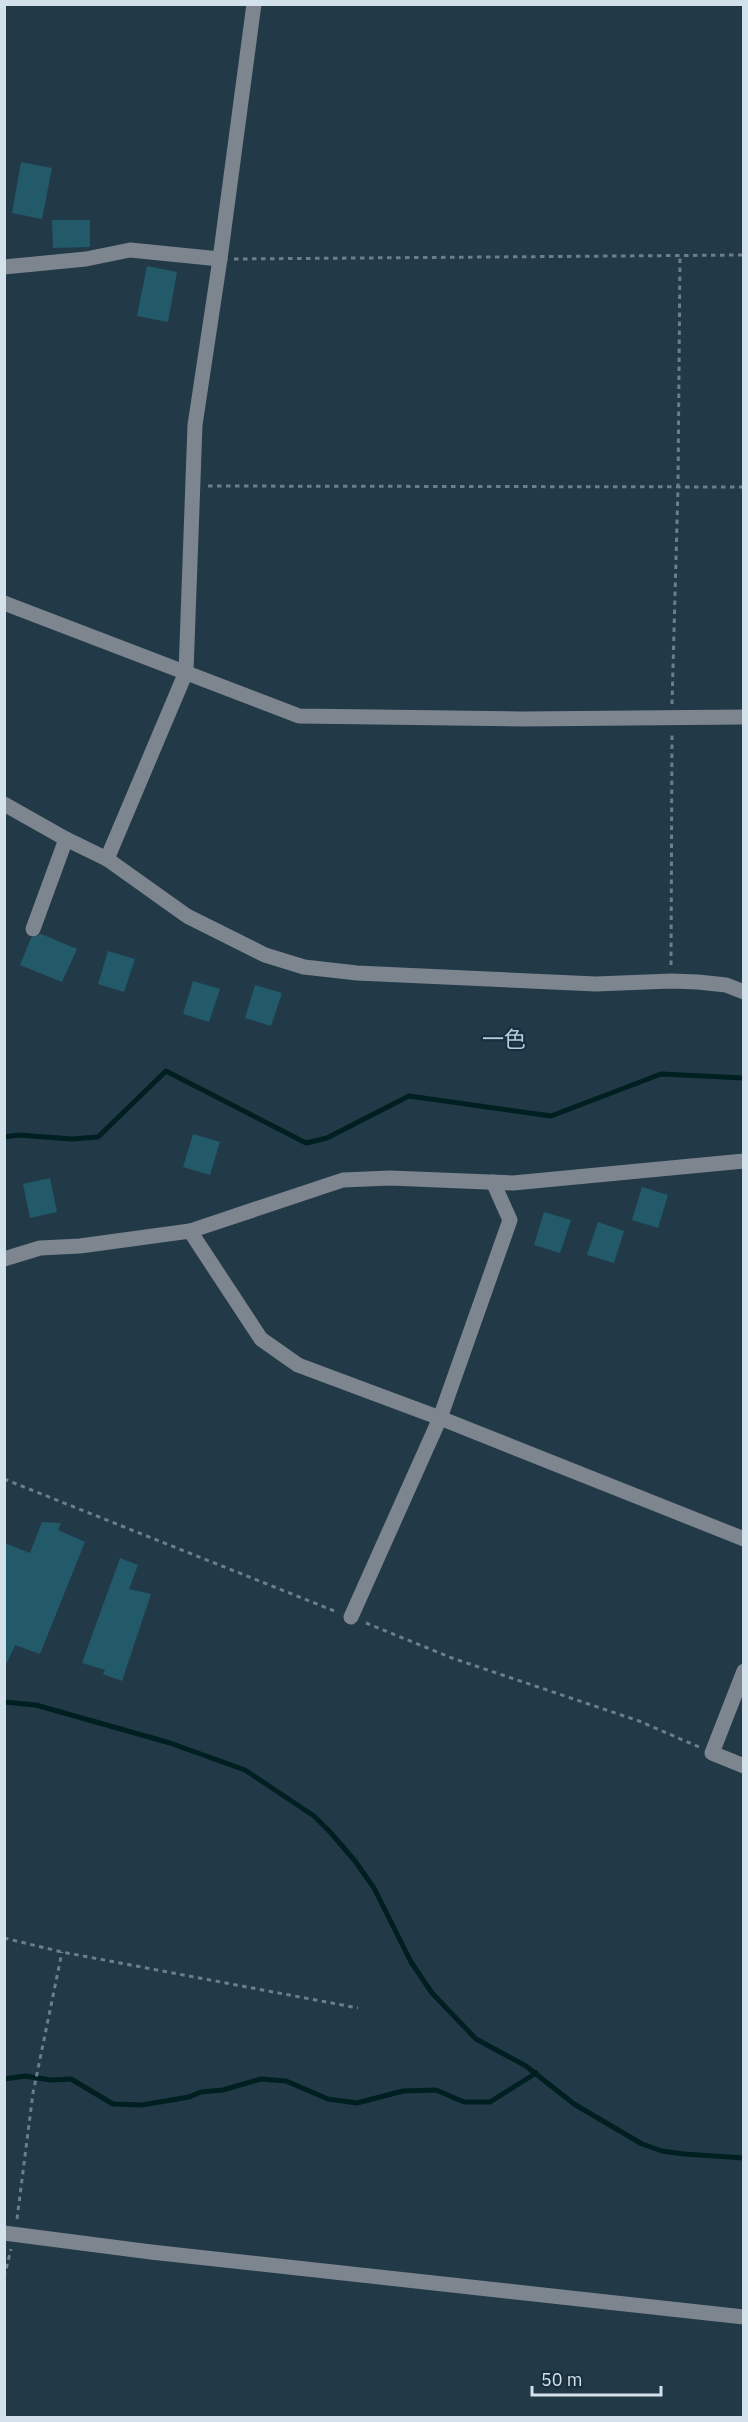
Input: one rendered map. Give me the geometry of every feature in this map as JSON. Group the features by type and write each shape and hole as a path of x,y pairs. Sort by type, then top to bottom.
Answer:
{"street":[{"path":"107,859 186,672 195,425 254,4"},
{"path":"4,267 86,259 130,250 220,259"},
{"path":"4,603 299,716 521,719 744,717"},
{"path":"4,804 107,859 187,916 265,955 304,967 357,973 596,984 671,981 726,985 744,992"},
{"path":"33,929 66,839"},
{"path":"4,1259 40,1248 80,1246 190,1231 343,1180 390,1178 513,1183 744,1161"},
{"path":"351,1617 440,1418 510,1220 493,1182"},
{"path":"190,1231 261,1338 298,1365 440,1418 744,1539"},
{"path":"744,1671 712,1753 744,1766"},
{"path":"10,2234 150,2252 744,2317"}],"path":[{"path":"671,981 672,718 678,487 680,255"},
{"path":"220,259 744,255"},
{"path":"191,486 744,487"},
{"path":"4,1938 62,1952 358,2008"},
{"path":"4,2277 33,2092 62,1952"}],"building":[{"path":"21,162 52,168 42,219 12,213"},
{"path":"52,220 90,220 90,247 53,248"},
{"path":"147,266 177,272 168,322 137,316"},
{"path":"41,934 77,949 62,982 20,965 31,938"},
{"path":"108,951 135,959 124,992 98,984"},
{"path":"193,981 220,989 209,1022 183,1014"},
{"path":"255,985 282,993 271,1026 245,1018"},
{"path":"193,1134 220,1142 210,1175 183,1167"},
{"path":"50,1178 57,1212 30,1218 23,1184"},
{"path":"642,1187 668,1195 658,1228 632,1220"},
{"path":"544,1212 571,1220 560,1253 534,1245"},
{"path":"598,1222 624,1231 614,1263 587,1255"},
{"path":"42,1522 61,1523 58,1530 85,1542 40,1654 15,1645 4,1669 4,1543 30,1553"},
{"path":"120,1558 138,1565 129,1589 151,1594 122,1681 103,1674 105,1670 82,1663"}],"waterway":[{"path":"4,1137 18,1135 72,1139 98,1137 166,1071 306,1143 327,1138 409,1096 551,1116 661,1074 744,1078"},
{"path":"4,1702 36,1705 170,1743 245,1770 314,1816 331,1833 374,1888 411,1962 432,1993 476,2039 526,2066 574,2104 642,2144 662,2151 744,2158"},
{"path":"4,2079 25,2076 51,2080 71,2079 113,2104 142,2105 189,2097 201,2092 223,2090 261,2079 286,2081 328,2099 357,2103 403,2091 436,2090 464,2102 490,2102 536,2073"}],"district":[{"name":"一色","path":"504,1038"}]}
